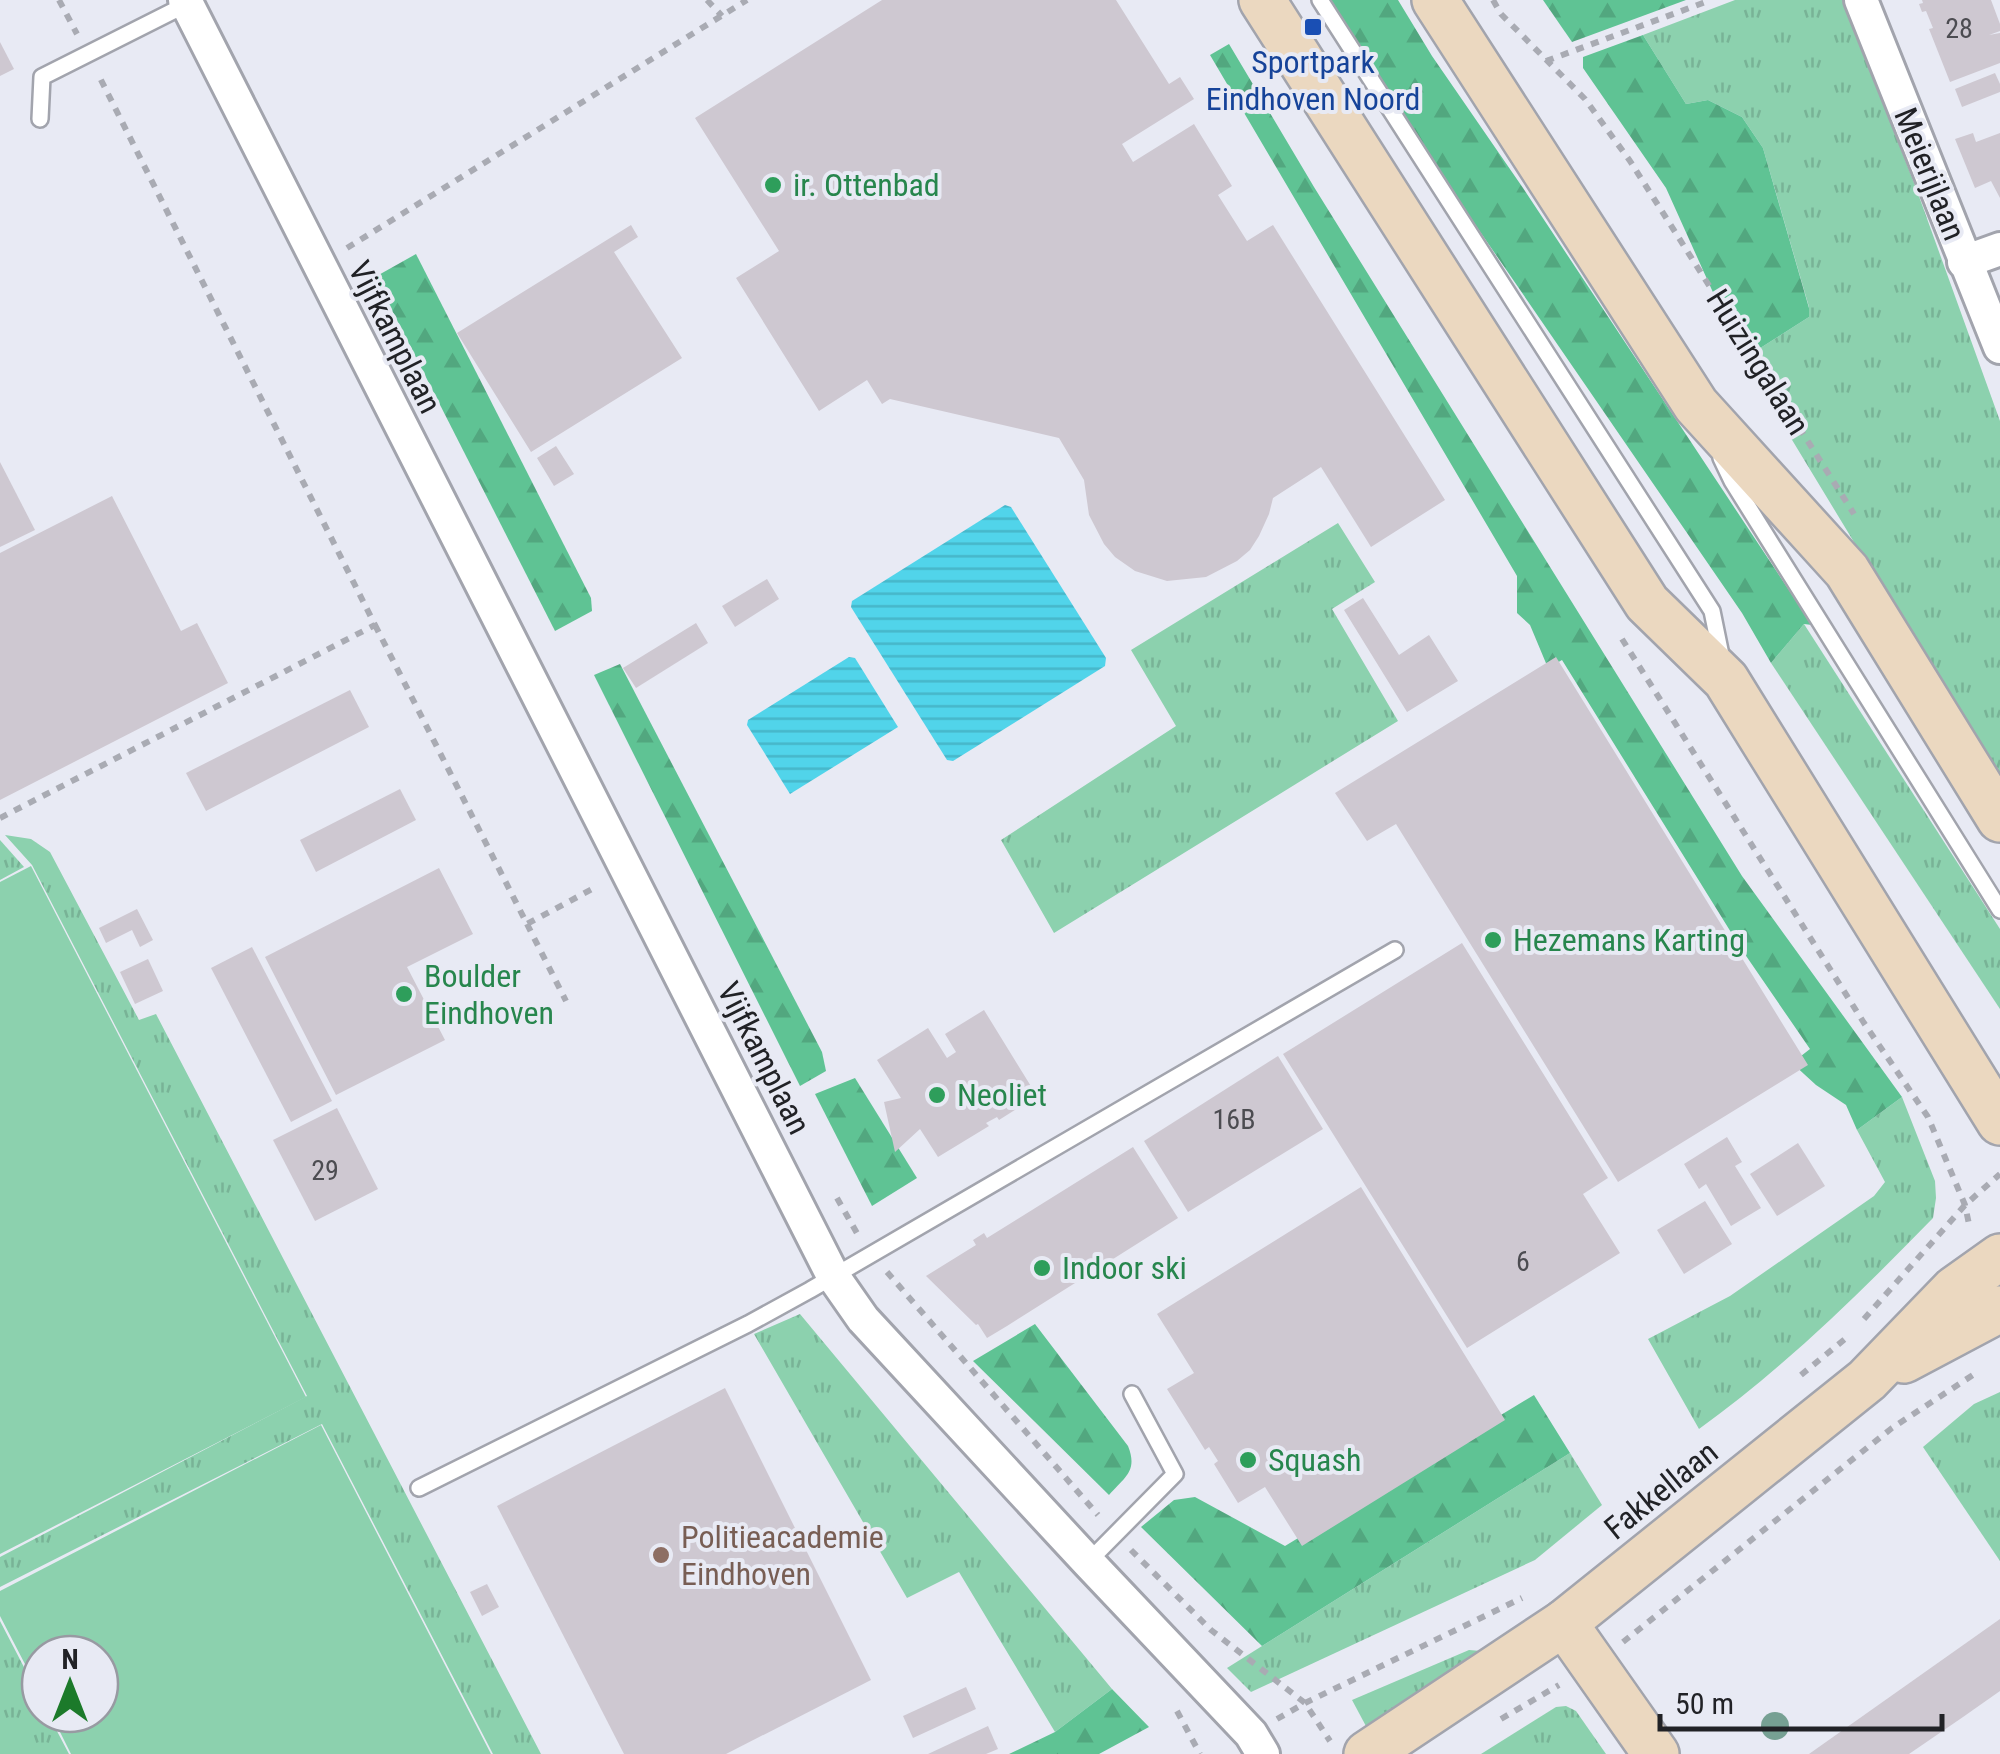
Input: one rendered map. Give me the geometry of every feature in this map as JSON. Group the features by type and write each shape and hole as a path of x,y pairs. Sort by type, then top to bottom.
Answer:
{"main road":[{"path":"1262,0 1647,603 1726,680 2000,1122"},
{"name":"Huizingalaan","path":"1434,0 1696,405 1847,571 2000,819"},
{"name":"Fakkellaan","path":"1368,1754 1564,1622 1867,1380 1955,1289 2000,1257"},
{"name":"Fakkellaan","path":"1867,1380 2000,1309"},
{"path":"1564,1622 1656,1754"}],"street":[{"name":"Meierijlaan","path":"1861,0 2000,347"},
{"name":"Vijfkamplaan","path":"186,2 833,1276 862,1320 1251,1734 1263,1754"},
{"path":"1964,262 2000,248"}],"lane":[{"path":"1320,0 1712,611 1726,680"},
{"path":"40,119 42,76 186,2"},
{"name":"Huizingalaan","path":"1696,405 1732,481 2000,910"},
{"path":"419,1488 748,1324 1395,950"},
{"path":"1088,1562 1175,1474 1132,1394"}],"path":[{"path":"59,0 566,1000"},
{"path":"707,0 722,16"},
{"name":"Vijfkamplaan","path":"319,264 747,0"},
{"name":"Huizingalaan","path":"1493,0 1585,99 1630,161 1862,526"},
{"path":"1546,61 1711,0"},
{"name":"Vijfkamplaan","path":"340,231 349,247"},
{"path":"0,818 374,625"},
{"path":"528,924 599,886"},
{"path":"1861,1322 1965,1204 2000,1174"},
{"path":"834,1192 872,1255 1114,1534 1210,1630 1305,1703 1340,1754"},
{"path":"1790,1384 1848,1336"},
{"path":"1490,1724 1594,1666 1892,1428 1984,1368"},
{"path":"1305,1703 1526,1596"}],"green space":[{"path":"1328,0 1398,0 1812,625 1804,624 1771,663 1742,613 1450,188"},
{"path":"1543,0 1686,0 1572,42"},
{"path":"1735,0 1843,0 2000,421 2000,783 1743,359 1809,317 1763,148 1742,117 1708,100 1686,104 1643,35"},
{"path":"1643,35 1686,104 1708,100 1742,117 1763,148 1809,317 1743,359 1666,188 1583,68 1583,57"},
{"path":"1229,44 1742,876 1902,1097 1857,1130 1846,1105 1792,1063 1810,1049 1742,950 1562,660 1548,668 1530,625 1517,613 1517,576 1210,55"},
{"path":"416,254 591,598 592,611 555,631 375,277"},
{"path":"1338,523 1375,582 1332,609 1398,721 1054,933 1001,840 1176,726 1131,650"},
{"path":"1804,624 2000,929 2000,1009 1771,663"},
{"path":"620,664 822,1052 826,1071 800,1086 594,675"},
{"path":"5,835 31,839 50,852 139,1020 156,1014 541,1754 493,1754 322,1424 0,1587 0,1557 307,1396 32,865"},
{"path":"0,840 24,867 0,880"},
{"path":"31,866 306,1397 0,1554 0,882"},
{"path":"855,1078 917,1178 872,1206 815,1094"},
{"path":"1902,1097 1935,1181 1933,1218 1821,1328 1699,1429 1648,1339 1730,1296 1874,1196 1885,1182 1857,1130"},
{"path":"800,1314 1112,1689 1055,1732 959,1572 907,1598 754,1334"},
{"path":"1035,1324 1128,1446 1131,1468 1109,1495 973,1361"},
{"path":"2000,1392 2000,1561 1923,1447 1974,1404"},
{"path":"1534,1395 1570,1453 1262,1646 1141,1527 1174,1500 1195,1497 1285,1546"},
{"path":"321,1425 491,1754 71,1754 61,1734 120,1734 120,1634 20,1634 20,1654 0,1616 0,1591"},
{"path":"1570,1453 1602,1505 1535,1560 1251,1692 1227,1668"},
{"path":"0,1621 20,1660 20,1734 58,1734 69,1754 0,1754"},
{"path":"1469,1650 1481,1651 1367,1728 1352,1700"},
{"path":"1112,1689 1149,1727 1099,1754 1009,1754 1055,1732"},
{"path":"1556,1707 1576,1711 1606,1754 1481,1754"}],"water":[{"path":"1005,505 1011,507 1106,658 1105,666 953,761 947,760 851,607 852,601"},
{"path":"849,657 855,658 898,727 790,794 747,725 748,720"}],"building":[{"path":"882,0 1116,0 1169,84 1180,77 1194,99 1122,144 1133,162 1194,124 1232,186 1218,195 1247,241 1273,225 1445,500 1371,547 1321,467 1273,498 1259,536 1237,561 1206,577 1167,581 1135,571 1104,544 1089,515 1084,480 1059,438 890,399 882,404 867,380 819,411 736,278 779,251 695,118"},
{"path":"1922,0 1991,0 2000,31 1989,35 2000,33 2000,63 1950,82 1929,29 1933,28 1919,4"},
{"path":"0,42 14,69 0,76"},
{"path":"1995,73 2000,92 1962,107 1955,89"},
{"path":"1973,133 1976,142 2000,133 2000,198 1991,181 1975,188 1955,139"},
{"path":"631,225 638,237 614,252 682,358 531,452 457,333"},
{"path":"556,446 574,474 554,486 537,458"},
{"path":"0,462 35,530 0,547"},
{"path":"112,496 181,631 197,623 228,683 0,800 0,553"},
{"path":"767,579 779,599 735,627 722,606"},
{"path":"1363,598 1399,655 1429,635 1458,681 1407,712 1344,610"},
{"path":"696,623 708,643 636,688 623,668"},
{"path":"1556,657 1808,1065 1618,1182 1396,824 1367,841 1335,793"},
{"path":"350,690 369,727 206,811 186,773"},
{"path":"400,789 416,820 316,872 300,840"},
{"path":"439,868 473,934 407,967 445,1040 336,1095 265,957"},
{"path":"137,909 153,940 140,947 132,930 106,943 99,928"},
{"path":"1462,943 1608,1178 1583,1194 1620,1253 1467,1348 1283,1054"},
{"path":"252,947 332,1101 291,1122 211,968"},
{"path":"148,959 163,991 135,1004 120,972"},
{"path":"984,1010 1037,1096 999,1120 997,1117 986,1123 989,1126 938,1157 920,1129 895,1152 884,1102 901,1098 877,1060 928,1028 947,1058 956,1052 945,1034"},
{"path":"1278,1056 1323,1129 1188,1212 1144,1141"},
{"path":"337,1108 378,1189 315,1221 273,1140"},
{"path":"1727,1137 1742,1162 1735,1166 1761,1208 1731,1226 1706,1184 1699,1189 1684,1164"},
{"path":"1798,1143 1825,1186 1777,1216 1750,1174"},
{"path":"1133,1147 1178,1218 1007,1326 987,1338 978,1324 926,1276 976,1245 973,1240 984,1233 987,1238"},
{"path":"1361,1187 1505,1420 1302,1546 1265,1487 1238,1503 1214,1464 1218,1461 1209,1447 1205,1450 1167,1389 1194,1373 1157,1314"},
{"path":"1705,1201 1732,1244 1684,1274 1657,1230"},
{"path":"725,1388 871,1680 726,1754 624,1754 497,1506"},
{"path":"487,1584 499,1607 482,1616 470,1592"},
{"path":"2000,1619 2000,1691 1909,1754 1809,1754"},
{"path":"966,1687 976,1709 913,1738 903,1716"},
{"path":"988,1726 998,1749 986,1754 928,1754"}],"place":[{"name":"Sportpark Eindhoven Noord","path":"1313,27"},
{"name":"ir. Ottenbad","path":"773,185"},
{"name":"Hezemans Karting","path":"1493,940"},
{"name":"Boulder Eindhoven","path":"404,994"},
{"name":"Neoliet","path":"937,1095"},
{"name":"Indoor ski","path":"1042,1268"},
{"name":"Squash","path":"1248,1460"},
{"name":"Politieacademie Eindhoven","path":"661,1555"}]}
